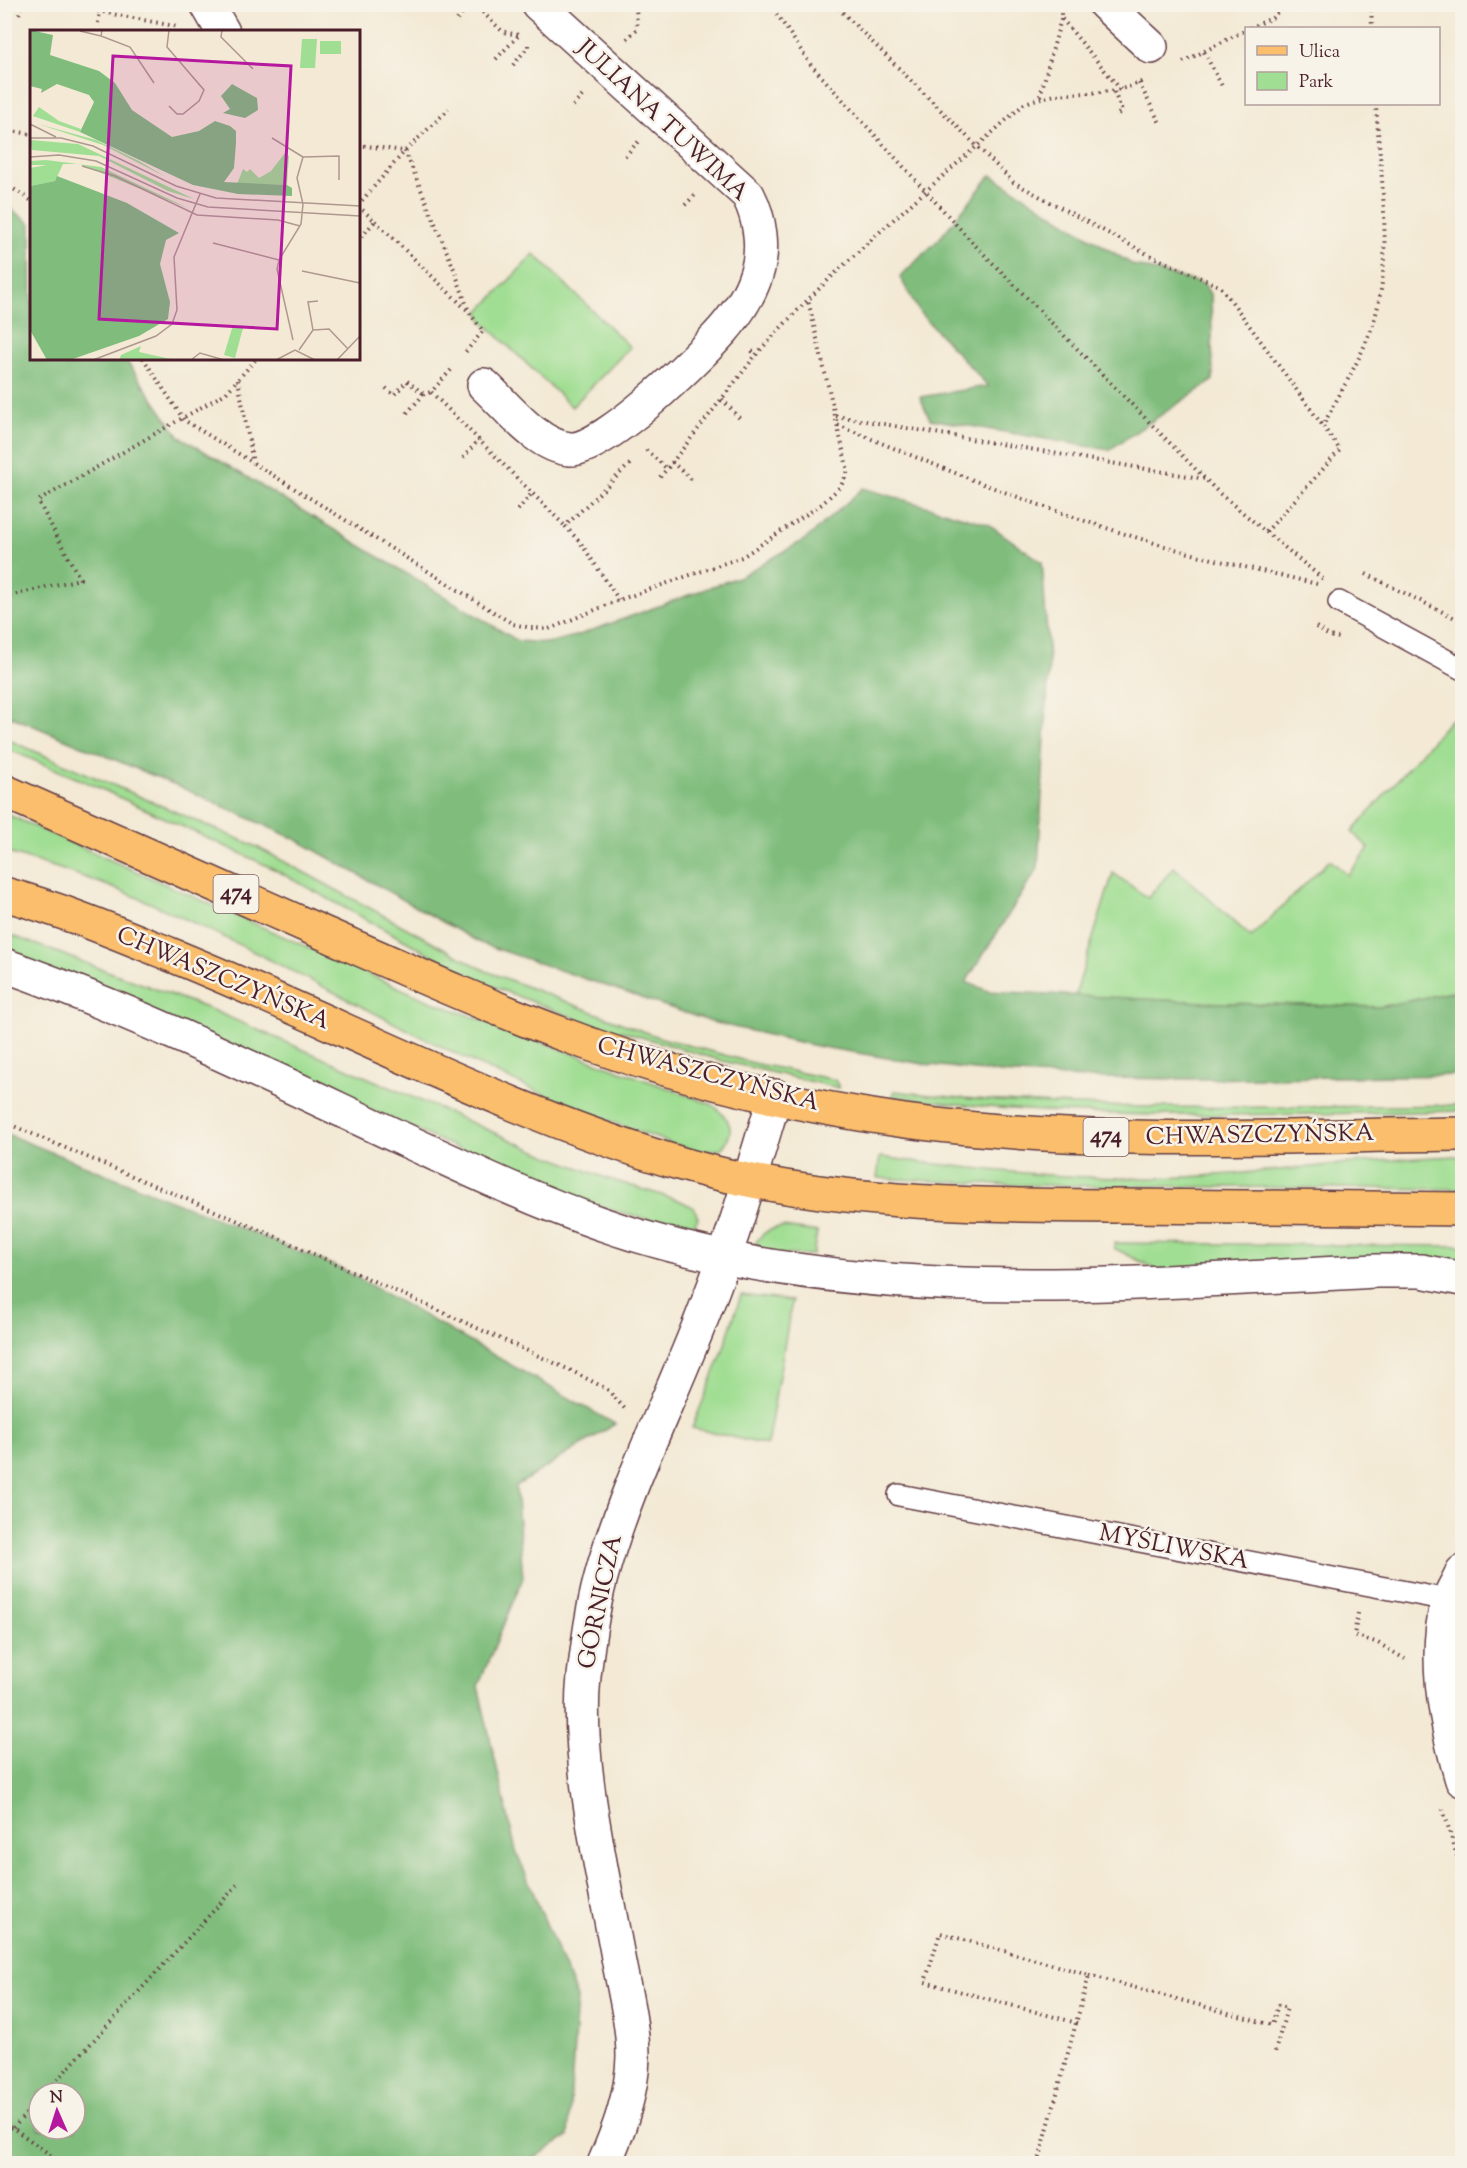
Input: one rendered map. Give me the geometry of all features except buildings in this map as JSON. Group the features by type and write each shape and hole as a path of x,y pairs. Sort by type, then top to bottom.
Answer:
{"main road":[{"name":"CHWASZCZYŃSKA","path":"4,791 478,1001 569,1037 666,1068 775,1096 903,1120 1000,1132 1077,1136 1462,1134"},
{"name":"CHWASZCZYŃSKA","path":"4,894 137,941 223,976 585,1134 685,1165 749,1180 917,1202 1025,1206 1462,1209"}],"street":[{"path":"207,4 222,30"},
{"name":"JULIANA TUWIMA","path":"484,385 546,444 572,450 597,440 622,425 724,329 744,301 757,274 760,237 756,212 748,195 538,4"},
{"path":"1105,4 1150,63"},
{"path":"4,965 137,1016 481,1175 588,1219 724,1258 817,1275 1065,1286 1377,1271 1421,1271 1462,1279"},
{"name":"GÓRNICZA","path":"604,2163 623,2116 630,2088 633,2055 629,2019 592,1809 584,1732 584,1680 591,1624 601,1578 619,1522 724,1258 775,1096"},
{"name":"MYŚLIWSKA","path":"1452,1791 1442,1680 1443,1628 1455,1586"}],"lane":[{"path":"1339,602 1462,669"},
{"name":"MYŚLIWSKA","path":"899,1495 1455,1586"}],"path":[{"path":"19,14 22,4"},
{"path":"62,4 185,28"},
{"path":"457,20 470,4"},
{"path":"770,4 811,65 925,193 1206,479 1325,584 1160,545 1077,518 951,472 838,425"},
{"path":"834,4 1013,182 1147,254 1221,287 1340,450 1266,532"},
{"path":"1040,96 1061,19 1061,4"},
{"path":"1252,27 1272,18 1285,4"},
{"path":"1371,4 1372,27"},
{"path":"98,23 100,12"},
{"path":"1061,19 1121,90"},
{"path":"1182,62 1245,31"},
{"path":"496,59 519,35"},
{"path":"513,65 528,48 529,36"},
{"path":"1203,52 1222,86"},
{"path":"144,360 184,420 513,624 549,629 620,600 742,557 822,504 841,486 848,471 808,300 1024,104 1040,96 1121,90 1139,83 1150,63"},
{"path":"1139,83 1160,123"},
{"path":"1114,92 1122,111 1118,114"},
{"path":"1323,426 1372,328 1380,295 1383,263 1376,105"},
{"path":"360,203 405,151 450,108"},
{"path":"4,130 30,134"},
{"path":"626,156 645,136"},
{"path":"360,145 405,151"},
{"path":"360,207 468,311 454,269 405,151"},
{"path":"4,183 30,200"},
{"path":"686,205 700,190"},
{"path":"360,239 375,221"},
{"path":"660,477 756,355"},
{"path":"4,597 80,579 38,501 184,420 226,393 255,360"},
{"path":"238,380 253,464"},
{"path":"386,388 394,395 407,381 424,394"},
{"path":"407,413 424,394 431,392"},
{"path":"722,399 740,419"},
{"path":"836,416 1206,479"},
{"path":"463,458 479,439"},
{"path":"620,600 580,542 566,526 645,449 667,469"},
{"path":"672,462 692,480"},
{"path":"518,510 532,493"},
{"path":"1366,574 1462,622 1461,642"},
{"path":"4,1122 274,1236 572,1371 607,1389 622,1404 633,1426 652,1442"},
{"path":"1358,1608 1354,1635 1378,1643 1409,1661"},
{"path":"1452,1791 1462,1873"},
{"path":"56,2081 240,1882"},
{"path":"1077,2023 925,1982 940,1933 1272,2025 1278,2005 1287,2008 1274,2056"},
{"path":"1039,2163 1089,1975"},
{"path":"13,2128 27,2113"},
{"path":"4,2127 13,2128 63,2163"}],"green space":[{"path":"991,175 1133,265 1204,284 1211,296 1213,380 1109,450 930,419 920,397 988,386 920,313 900,277 939,239"},
{"path":"4,204 30,223 30,360 126,360 179,436 518,641 549,643 582,634 741,576 806,539 863,488 988,524 1042,562 1049,661 1038,868 966,982 988,991 1222,1003 1380,1007 1462,990 1462,1075 1196,1079 1085,1078 1001,1073 923,1064 816,1046 712,1022 480,943 297,840 178,786 5,714"},
{"path":"534,254 630,347 572,407 483,322 479,312"},
{"path":"1451,719 1462,727 1462,990 1380,1007 1075,996 1113,873 1148,898 1174,867 1251,937 1330,860 1348,875 1369,848 1352,832"},
{"path":"4,738 257,847 486,971 658,1037 753,1063 835,1080 839,1088 723,1061 621,1031 619,1035 481,982 270,867 95,786 5,748"},
{"path":"4,813 427,1000 711,1104 727,1119 729,1136 721,1149 702,1151 692,1149 578,1109 516,1082 212,931 150,903 78,875 5,852"},
{"path":"5,933 212,1010 548,1156 609,1179 681,1201 694,1208 698,1218 694,1225 680,1228 579,1201 5,952"},
{"path":"894,1091 1036,1103 1107,1106 1249,1108 1462,1105 1462,1111 1248,1115 1106,1114 964,1105 893,1096"},
{"path":"4,1133 342,1269 615,1424 516,1486 523,1578 478,1686 516,1851 577,1998 568,2137 526,2163 5,2163"},
{"path":"1462,1156 1462,1189 1012,1185 877,1178 880,1157 1032,1174 1147,1178 1220,1175"},
{"path":"783,1227 817,1232 813,1255 759,1254 754,1245 760,1237 770,1230"},
{"path":"1114,1243 1462,1246 1462,1265 1157,1270 1114,1248"},
{"path":"741,1295 792,1301 767,1445 692,1428 721,1356"}]}
